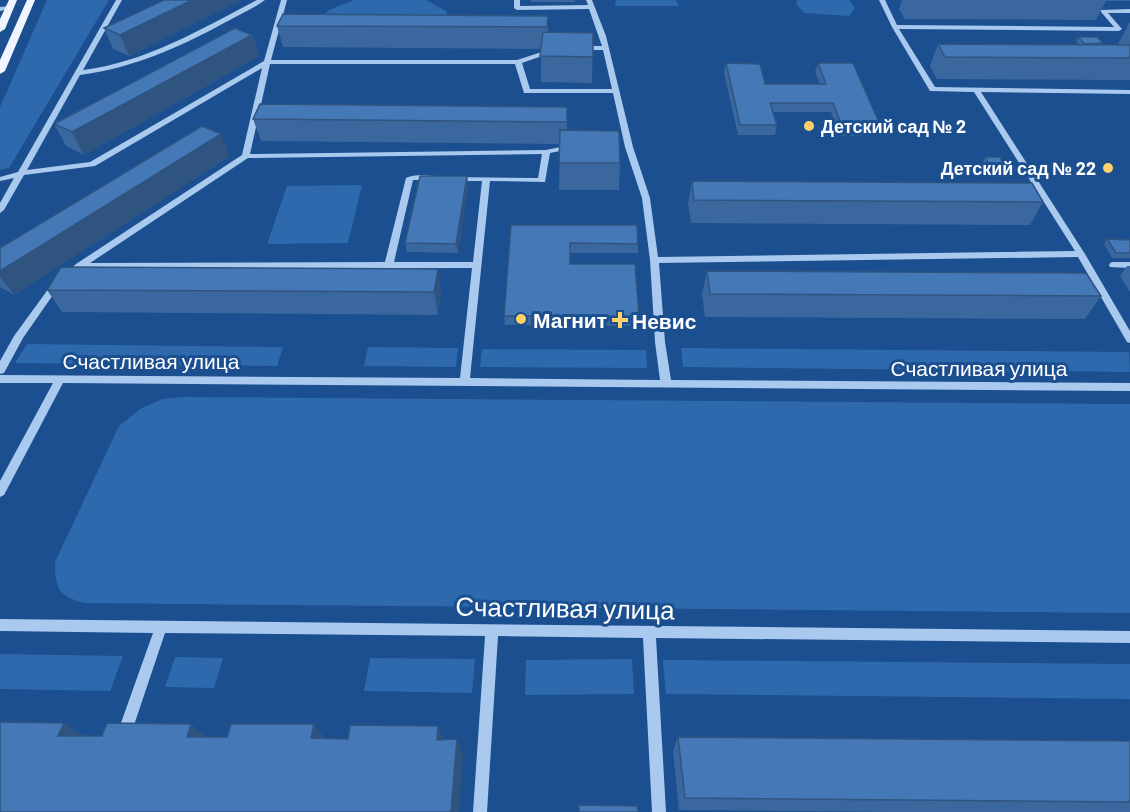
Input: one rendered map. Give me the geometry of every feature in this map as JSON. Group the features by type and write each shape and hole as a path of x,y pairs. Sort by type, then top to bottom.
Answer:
{"main road":[{"path":"0,71 31,0"},
{"path":"0,29 8,5"}],"street":[{"path":"0,210 119,0"},
{"path":"78,73 121,68 143,61 262,0"},
{"path":"246,156 267,62 284,0"},
{"path":"517,0 517,8 591,4 606,48 629,147 646,198 666,384"},
{"path":"882,0 895,27 933,89 1130,92"},
{"path":"895,27 1119,29 1103,11 1130,11"},
{"path":"570,49 606,48"},
{"path":"0,179 22,173 92,164 267,62 518,62 558,49"},
{"path":"518,62 526,91 616,91"},
{"path":"976,90 1081,254 1130,339"},
{"path":"0,370 19,336 52,290 79,266 246,156 546,152 585,146"},
{"path":"618,147 629,147"},
{"path":"388,265 410,178 542,180 546,152"},
{"path":"465,382 486,179"},
{"path":"654,260 1081,254"},
{"path":"79,266 477,265"},
{"path":"1113,266 1130,265"},
{"name":"Счастливая улица","path":"0,379 1130,387"},
{"path":"0,492 60,380"},
{"name":"Счастливая улица","path":"0,625 1130,637"},
{"path":"118,753 161,627"},
{"path":"480,812 492,631"},
{"path":"649,632 659,812"}],"shaded area":[{"path":"47,0 109,0 9,168 0,170 0,107"},
{"path":"354,0 426,0 446,11 450,22 318,21 329,10"},
{"path":"616,0 676,0 679,6 615,6"},
{"path":"797,0 849,0 855,8 849,16 804,13 796,4"},
{"path":"362,185 348,243 267,244 287,186"},
{"path":"27,344 283,347 277,366 15,363"},
{"path":"368,347 458,348 456,367 364,366"},
{"path":"681,348 1129,352 1130,372 683,367"},
{"path":"482,349 646,350 647,368 480,367"},
{"path":"183,397 1130,404 1130,613 84,603 68,597 57,585 55,562 119,426 140,409 162,399"},
{"path":"0,654 123,656 110,691 0,689"},
{"path":"175,657 223,658 214,688 165,687"},
{"path":"370,658 475,659 472,693 364,691"},
{"path":"632,659 634,694 525,695 526,660"},
{"path":"663,660 1130,664 1130,699 666,694"}],"building":[{"path":"164,0 192,0 120,35 104,28"},
{"path":"283,14 548,16 547,27 277,26"},
{"path":"235,28 252,35 72,132 54,124"},
{"path":"543,32 593,33 593,57 540,56"},
{"path":"1078,37 1097,37 1103,43 1085,44"},
{"path":"938,44 1130,45 1130,58 945,57"},
{"path":"726,63 760,64 765,84 826,84 818,63 853,63 881,127 842,126 833,103 770,103 777,125 740,125"},
{"path":"260,104 567,107 567,122 253,119"},
{"path":"202,126 221,134 0,271 0,248"},
{"path":"560,130 619,131 620,163 559,163"},
{"path":"985,157 1000,157 1007,169 992,169"},
{"path":"420,176 467,176 456,244 405,243"},
{"path":"692,181 1032,183 1043,202 694,200"},
{"path":"511,225 637,225 638,244 570,243 570,264 635,264 639,316 504,316"},
{"path":"1107,239 1130,240 1130,253 1116,253"},
{"path":"61,267 438,269 434,292 47,290"},
{"path":"707,271 1086,273 1101,296 710,294"},
{"path":"0,722 64,723 58,736 102,736 107,723 191,724 187,737 227,737 231,724 314,724 311,738 348,739 350,725 438,726 437,740 457,739 451,812 0,812"},
{"path":"678,737 1130,741 1130,802 685,798"},
{"path":"579,805 637,806 638,812 579,812"}],"place":[{"name":"Детский сад № 2","path":"809,126"},
{"name":"Детский сад № 22","path":"1108,168"},
{"name":"Магнит","path":"521,319"},
{"name":"Невис","path":"620,320"}]}
